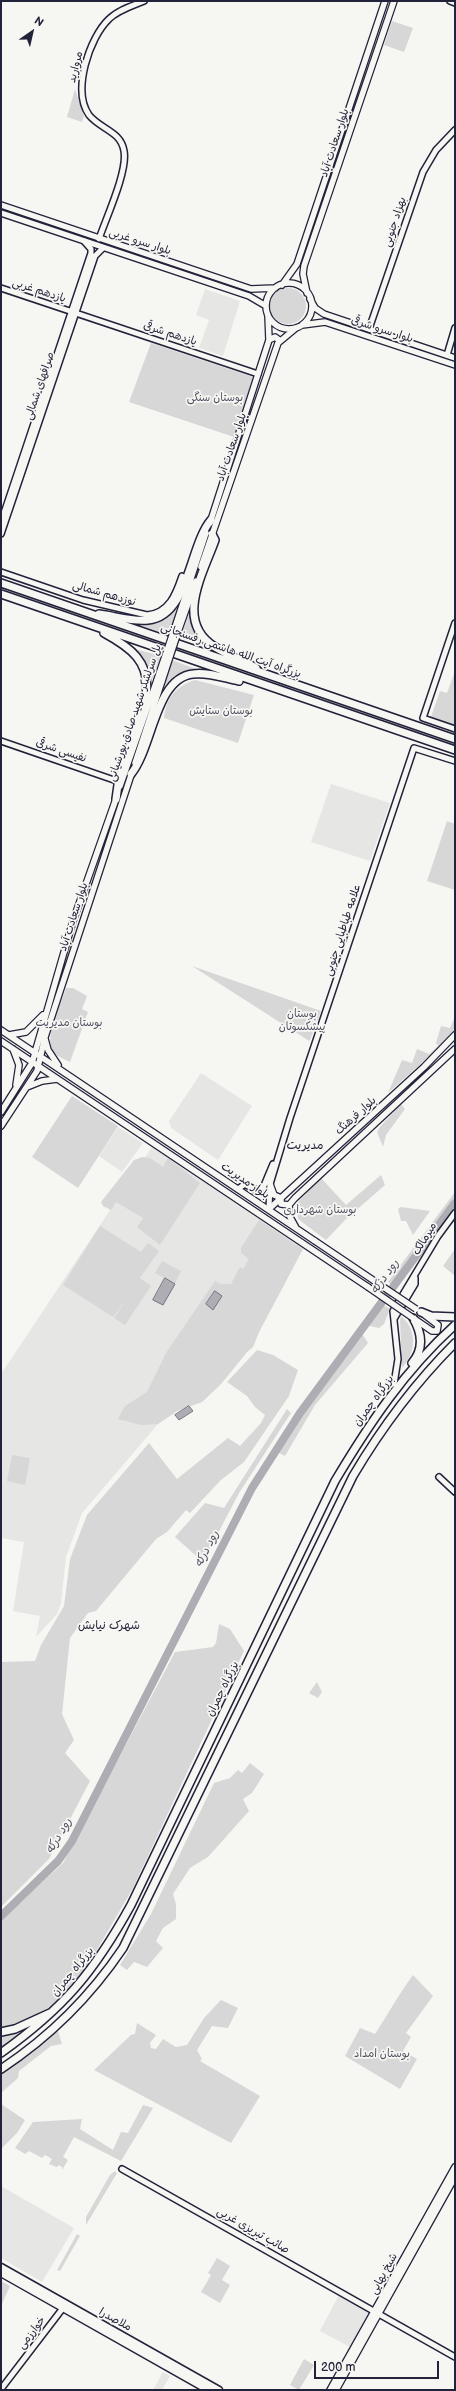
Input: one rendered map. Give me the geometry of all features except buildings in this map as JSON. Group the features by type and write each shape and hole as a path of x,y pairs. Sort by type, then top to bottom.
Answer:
{"highway":[{"path":"82,611 142,620 154,619 166,613 177,602 202,532 211,520"},
{"path":"212,534 215,540 192,608 196,627 203,638 215,647 278,679"},
{"name":"بزرگراه آیت الله هاشمی رفسنجانی","path":"1,583 455,739"},
{"name":"بزرگراه آیت الله هاشمی رفسنجانی","path":"1,594 262,685 455,750"},
{"path":"88,624 137,654 144,667 146,678 146,695 120,778 116,799"},
{"path":"131,774 140,763 165,695 175,681 187,675 202,673 262,685"},
{"path":"418,1310 432,1316 455,1317"},
{"path":"370,1422 375,1409 420,1351 420,1334 413,1318"},
{"name":"بزرگراه چمران","path":"1,2053 54,2012 74,1991 102,1954 131,1904 335,1481 370,1422 424,1355 455,1326"},
{"name":"بزرگراه چمران","path":"1,2070 50,2034 74,2011 101,1979 123,1948 353,1476 374,1440 397,1409 421,1379 455,1343"},
{"path":"1,2032 15,2029 54,2012"}],"main road":[{"name":"بلوار سعادت آباد","path":"282,285 297,264 385,1"},
{"name":"بلوار سعادت آباد","path":"307,293 303,274 304,266 394,1"},
{"path":"328,173 330,176 334,176"},
{"name":"بلوار سرو غربی","path":"1,205 99,239 251,288 275,288"},
{"name":"بلوار سرو غربی","path":"1,212 249,296 266,306"},
{"path":"269,340 272,337 277,338 278,343 302,325 310,313 310,299 307,293 296,285 282,285 275,288 267,299 266,306 268,315 275,325 282,328 296,328"},
{"name":"بلوار سرو شرقی","path":"310,299 316,308 324,314 450,356"},
{"name":"بلوار سعادت آباد","path":"211,520 269,340 268,315"},
{"name":"بلوار سرو شرقی","path":"302,325 325,322 455,365"},
{"name":"بلوار سعادت آباد","path":"212,534 278,343"},
{"name":"پل سرلشکر شهید صادق پورشیانی","path":"177,628 211,520"},
{"name":"پل سرلشکر شهید صادق پورشیانی","path":"116,799 212,534"},
{"name":"پل سرلشکر شهید صادق پورشیانی","path":"131,774 159,680"},
{"name":"بلوار سعادت آباد","path":"39,1067 45,1037 131,774"},
{"name":"بلوار سعادت آباد","path":"32,1063 66,946 116,799"},
{"path":"66,946 74,948"},
{"path":"9,1035 26,1032 45,1014"},
{"name":"بلوار مدیریت","path":"1,1030 437,1323 438,1330 436,1332 431,1330 1,1041"},
{"name":"بلوار فرهنگ","path":"269,1209 424,1067 455,1035"},
{"path":"45,1037 48,1050 61,1070"},
{"path":"12,1049 19,1065 15,1090"},
{"name":"بلوار فرهنگ","path":"289,1205 353,1141 455,1049"},
{"path":"1,1112 32,1063"},
{"path":"1,1126 39,1067"},
{"path":"25,1089 42,1080 57,1079"},
{"path":"86,1099 80,1090 84,1088 92,1090"},
{"path":"168,1154 167,1146 174,1145"},
{"path":"270,1184 274,1195 281,1198 281,1204 289,1205 290,1217 295,1227"},
{"name":"شیخ بهایی","path":"336,2390 455,2167"},
{"name":"شیخ بهایی","path":"330,2390 455,2176"},
{"name":"ملاصدرا","path":"1,2267 218,2390"},
{"name":"ملاصدرا","path":"1,2273 208,2390"}],"street":[{"name":"مروارید","path":"99,239 122,173 125,154 118,138 92,118 86,110 81,95 82,83 94,40 102,27 116,13 144,1"},
{"path":"450,1 455,3"},
{"name":"بهزاد جنوبی","path":"369,329 423,172 436,150 455,130"},
{"name":"صرافهای شمالی","path":"1,534 91,253 84,241"},
{"name":"صرافهای شمالی","path":"1,522 73,312 95,256 104,248"},
{"name":"یازدهم غربی","path":"1,288 73,312"},
{"name":"یازدهم شرقی","path":"73,312 258,374"},
{"path":"450,356 455,328"},
{"path":"450,356 455,337"},
{"name":"نوزدهم شمالی","path":"1,572 83,600 147,615 157,613 168,606 176,593 182,576"},
{"path":"455,623 423,718 455,729"},
{"name":"نفیسی شرقی","path":"1,741 114,780"},
{"name":"علامه طباطبایی جنوبی","path":"238,1189 245,1184 255,1190 260,1190 266,1185 290,1118 414,748 455,761"},
{"name":"علامه طباطبایی جنوبی","path":"269,1209 270,1184 290,1118"},
{"name":"میرمالک","path":"394,1384 398,1358 393,1312 410,1281 415,1278 438,1236 455,1212"},
{"path":"438,1477 455,1492"},
{"name":"صائب تبریزی غربی","path":"122,2169 455,2357"},
{"name":"خوارزمی","path":"1,2389 63,2308"}],"shaded area":[{"path":"205,289 240,301 223,356 199,348 209,320 196,315"},
{"path":"331,784 390,803 370,861 311,842"},
{"path":"201,1073 252,1106 218,1160 171,1128 169,1121"},
{"path":"118,1127 143,1143 122,1172 99,1156"},
{"path":"152,1147 303,1249 259,1332 253,1347 247,1352 221,1384 202,1402 177,1411 158,1424 82,1513 66,1557 61,1603 57,1614 36,1637 40,1616 13,1611 24,1542 1,1538 1,1374"},
{"path":"165,1278 175,1284 163,1305 153,1300"},
{"path":"215,1291 222,1296 213,1310 206,1304"},
{"path":"189,1406 193,1411 179,1420 175,1415"},
{"path":"1,2186 74,2228 42,2282 1,2258"},
{"path":"340,2293 373,2312 352,2348 320,2331"},
{"path":"163,2372 170,2376 162,2390 153,2390"}],"green space":[{"path":"392,21 413,28 404,52 384,45"},
{"path":"75,89 84,116 82,122 67,117"},
{"path":"292,288 301,293 305,299 305,313 301,319 292,324 284,324 275,319 271,313 270,302 275,293 281,289"},
{"name":"بوستان سنگی","path":"151,343 253,377 234,437 129,402"},
{"path":"175,607 177,608 169,635 137,624 157,621"},
{"path":"190,610 192,621 211,648 180,638"},
{"path":"135,649 161,656 149,688 141,658"},
{"path":"172,660 196,669 176,675 164,686"},
{"path":"455,671 455,725 431,717 440,691 447,693"},
{"name":"بوستان ستایش","path":"195,680 254,695 238,743 164,718 167,704 177,689"},
{"path":"447,821 455,824 455,890 427,881"},
{"name":"بوستان پیشکسوتان","path":"192,966 321,1011 310,1040 309,1041"},
{"name":"بوستان مدیریت","path":"66,988 73,988 87,996 82,1009 88,1012 70,1062 54,1053 50,1040 54,1021"},
{"path":"455,1016 455,1030 441,1046 388,1093 402,1060 412,1063 417,1049 429,1054 438,1046 436,1043 441,1026 450,1028"},
{"path":"72,1096 118,1126 78,1188 32,1157"},
{"path":"401,1104 405,1109 386,1135 383,1147 377,1132"},
{"path":"142,1157 150,1158 163,1167 168,1158 200,1183 160,1245 137,1227 143,1218 116,1202 111,1210 103,1206 101,1202 134,1160"},
{"name":"بوستان شهرداری","path":"381,1175 385,1185 346,1219 326,1240 298,1219 297,1203 321,1178 346,1205"},
{"path":"455,1192 455,1198 391,1284 388,1282"},
{"path":"401,1207 430,1211 413,1235 406,1221 401,1221 398,1209"},
{"path":"259,1220 303,1249 259,1332 253,1347 247,1352 221,1384 202,1402 177,1411 158,1424 141,1425 118,1419 125,1406 147,1392 166,1353 215,1281 220,1284 231,1284 240,1267 243,1269 249,1259 241,1253 241,1248"},
{"path":"100,1226 141,1252 148,1243 159,1251 140,1278 151,1286 125,1325 114,1318 126,1300 113,1317 63,1285"},
{"path":"455,1249 455,1276 443,1266"},
{"path":"162,1261 181,1271 175,1284 155,1273"},
{"path":"381,1303 390,1309 384,1324 379,1328 365,1325"},
{"path":"401,1316 410,1328 413,1342 410,1356 402,1368 400,1320"},
{"path":"361,1332 368,1343 315,1405 285,1456 277,1452"},
{"path":"257,1350 273,1355 298,1370 289,1396 244,1462 221,1480 190,1513 186,1510 167,1532 156,1539 96,1611 88,1613 70,1638 62,1714 74,1740 65,1753 90,1781 49,1859 1,1907 1,1662 35,1661 41,1645 64,1606 70,1559 87,1515 149,1443 177,1479 228,1438 240,1446 261,1423 265,1415 255,1407 247,1396 227,1382"},
{"path":"287,1409 291,1413 239,1493 203,1562 175,1537 205,1503 224,1508"},
{"path":"12,1455 30,1458 25,1485 7,1481"},
{"path":"219,1624 230,1629 244,1651 133,1888 87,1967 50,2007 15,2026 1,2028 1,1920 63,1863 175,1652 213,1647 216,1643"},
{"path":"317,1682 322,1692 318,1698 309,1693"},
{"path":"250,1763 264,1774 252,1793 243,1799 249,1811 208,1857 190,1868 173,1894 176,1904 176,1919 163,1928 156,1941 163,1948 147,1967 134,1962 127,1970 120,1965 151,1914 214,1783 230,1778 238,1770 242,1773"},
{"name":"بوستان امداد","path":"413,1975 433,1996 406,2033 411,2037 403,2051 417,2059 400,2089 345,2056 360,2028 375,2034"},
{"path":"221,2000 238,2008 228,2028 212,2026 197,2050 202,2059 200,2061 260,2096 231,2143 94,2070 131,2035 135,2034 137,2023 156,2035 150,2043 151,2048 156,2049 163,2039 176,2047 187,2045 204,2018"},
{"path":"32,2026 1,2049 1,2036"},
{"path":"58,2031 62,2044 51,2046 19,2071 18,2078 1,2093 1,2074"},
{"path":"1,2104 25,2120 17,2133 1,2149"},
{"path":"143,2105 153,2108 121,2161 74,2137 63,2157 68,2160 62,2170 62,2167 59,2165 57,2167 49,2164 52,2159 45,2155 42,2158 29,2151 25,2154 15,2148 33,2122 82,2119 80,2129 113,2150 121,2132 128,2133"},
{"path":"115,2171 117,2173 86,2225 86,2217 110,2175"},
{"path":"77,2234 80,2236 60,2271 57,2270"},
{"path":"217,2258 230,2266 222,2280 230,2285 220,2303 201,2292 211,2275 208,2273"},
{"path":"1,2281 10,2286 1,2306"},
{"path":"304,2359 314,2365 299,2390 290,2385"}],"waterway":[{"name":"رود درکه","path":"1,1916 58,1861 72,1841 252,1488 300,1413 455,1203"}],"district":[{"name":"مدیریت","path":"305,1146"},
{"name":"شهرک نیایش","path":"109,1626"}]}
